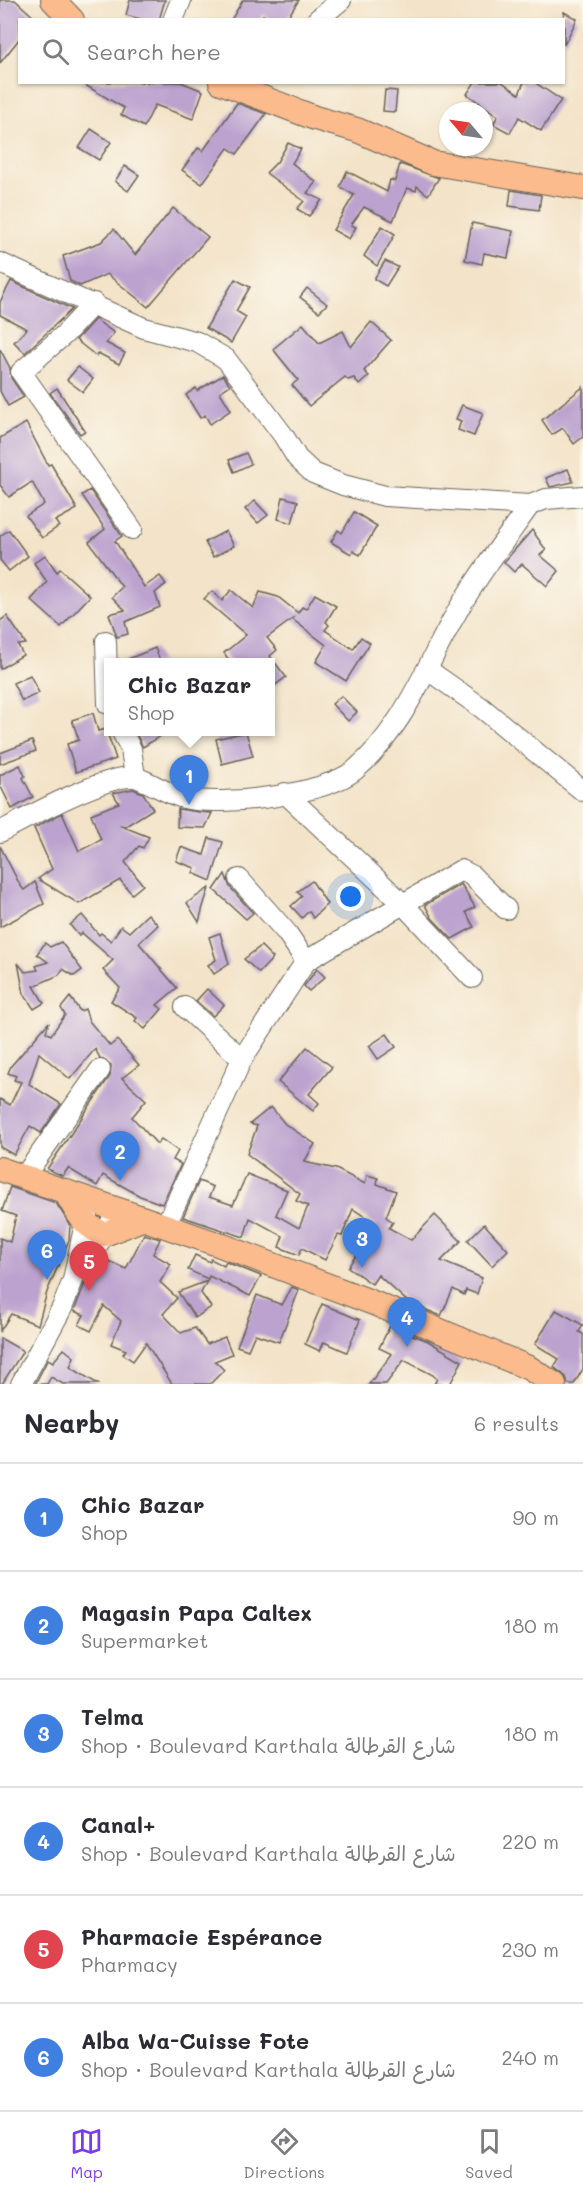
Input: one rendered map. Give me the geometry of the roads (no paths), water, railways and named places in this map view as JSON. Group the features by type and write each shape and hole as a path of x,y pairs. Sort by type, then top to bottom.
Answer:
{"main road":[{"path":"53,0 70,18"},
{"path":"233,84 258,88 315,118 357,130 433,162 583,188"},
{"path":"0,1169 371,1302 529,1368 554,1384"},
{"path":"65,1191 84,1224 105,1234 141,1219"}],"street":[{"path":"174,18 181,0"},
{"path":"319,18 341,0"},
{"path":"0,263 144,327 197,342 226,359 283,435 297,458 313,473 343,485 385,496 530,505 546,499 583,496"},
{"path":"94,303 65,334 21,372 132,529"},
{"path":"0,832 41,808 117,779 135,777 155,788 194,800 244,799 319,788 342,779 356,769 399,718 477,580 530,505"},
{"path":"106,641 107,658"},
{"path":"428,669 482,708 583,791"},
{"path":"124,736 131,749 135,777"},
{"path":"285,793 401,902 472,978"},
{"path":"165,1227 242,1059 306,961 401,902 461,870 471,875 506,909"},
{"path":"239,879 287,933 306,961"},
{"path":"185,1007 242,1059"},
{"path":"23,1178 100,1070"},
{"path":"21,1384 62,1308 73,1280 90,1200"},
{"path":"73,1280 105,1234 116,1210"}],"place":[{"name":"Chic Bazar","path":"189,805"},
{"name":"Magasin Papa Caltex","path":"120,1181"},
{"name":"Telma","path":"362,1268"},
{"name":"Alba Wa-Cuisse Fote","path":"47,1280"},
{"name":"Pharmacie Espérance","path":"89,1291"},
{"name":"Canal+","path":"407,1347"}]}
